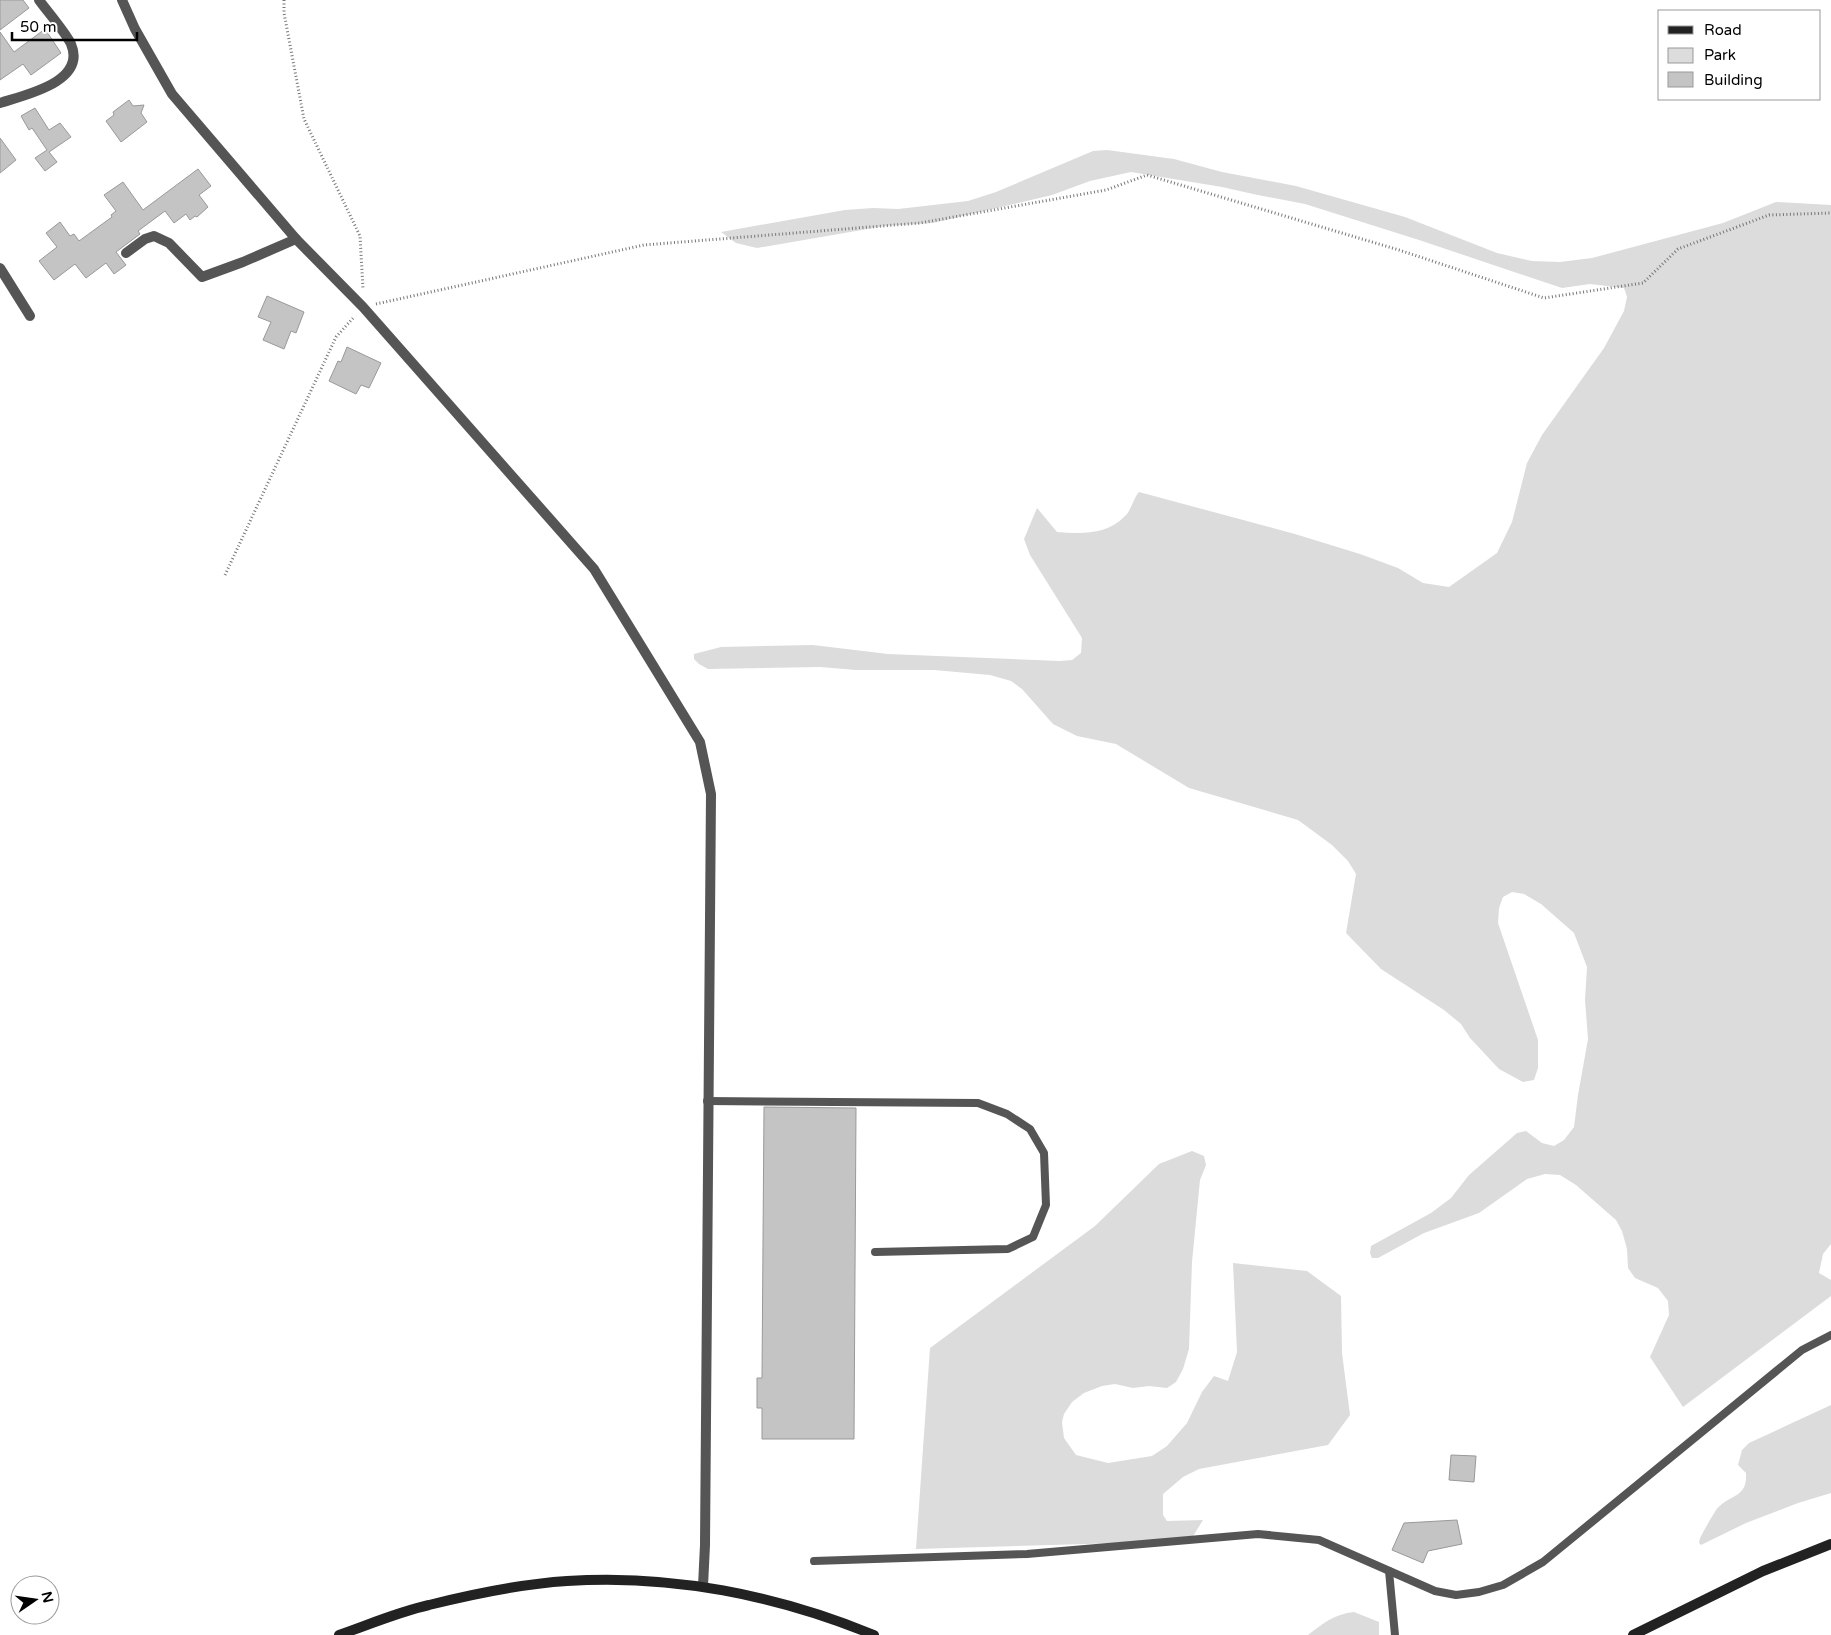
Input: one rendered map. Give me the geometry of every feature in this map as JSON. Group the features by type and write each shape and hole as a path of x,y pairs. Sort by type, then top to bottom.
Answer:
{"main road":[{"path":"1633,1635 1763,1570 1831,1544"},
{"path":"339,1635 426,1605 523,1586 567,1581 650,1581 703,1586 800,1609 874,1635"}],"street":[{"path":"0,102 42,90 60,79 72,67 74,58 71,43 39,0"},
{"path":"122,0 135,29 172,94 296,239 363,307 594,569 700,742 711,794 705,1545 703,1586"},
{"path":"126,253 145,239 154,236 169,243 202,276 243,262 296,239"},
{"path":"0,268 30,316"}],"lane":[{"path":"708,1101 978,1102 1007,1114 1030,1129 1044,1153 1046,1205 1033,1238 1008,1249 875,1252"},
{"path":"814,1561 1027,1554 1258,1534 1319,1540 1435,1591 1456,1595 1479,1592 1503,1585 1543,1562 1802,1350 1831,1335"},
{"path":"1389,1571 1395,1635"}],"path":[{"path":"284,0 284,13 304,119 360,236 363,307"},
{"path":"225,575 336,337 363,307 644,245 920,224 1106,190 1147,175 1399,250 1544,298 1643,284 1678,249 1769,215 1831,213"}],"green space":[{"path":"1107,150 1174,159 1222,172 1296,186 1405,217 1497,253 1532,261 1560,262 1592,258 1723,223 1776,202 1831,205 1831,1244 1823,1254 1819,1273 1831,1280 1831,1296 1683,1407 1650,1357 1669,1315 1668,1301 1658,1288 1635,1278 1628,1268 1627,1249 1622,1231 1616,1220 1576,1185 1560,1175 1545,1174 1527,1179 1479,1213 1424,1233 1378,1258 1372,1258 1370,1253 1371,1246 1431,1213 1451,1198 1469,1175 1517,1133 1526,1131 1542,1143 1554,1146 1564,1140 1574,1127 1588,1039 1585,1000 1587,967 1574,933 1541,904 1524,894 1512,892 1503,897 1499,908 1498,923 1538,1040 1538,1068 1534,1080 1523,1082 1499,1069 1470,1038 1461,1024 1444,1010 1381,969 1346,933 1356,874 1348,861 1332,845 1298,820 1189,788 1116,744 1077,736 1053,724 1022,689 1011,681 990,675 934,670 856,670 820,667 708,669 694,659 694,654 721,647 813,645 888,654 1072,660 1081,653 1082,638 1030,555 1024,539 1037,508 1057,532 1093,532 1110,527 1118,522 1127,514 1139,492 1295,534 1360,554 1398,568 1423,583 1449,587 1497,553 1512,522 1527,463 1542,435 1604,348 1624,311 1627,297 1624,288 1590,284 1562,288 1305,204 1222,187 1131,172 1090,181 1052,195 933,223 885,226 757,248 736,243 721,232 845,210 898,209 968,201 996,192 1093,151"},
{"path":"1192,1151 1204,1156 1206,1165 1200,1180 1192,1262 1189,1349 1183,1369 1176,1382 1167,1388 1149,1386 1133,1388 1115,1384 1102,1386 1084,1393 1072,1402 1064,1414 1062,1422 1064,1438 1076,1455 1108,1463 1152,1456 1167,1446 1187,1423 1202,1392 1214,1376 1228,1381 1237,1352 1233,1263 1307,1271 1341,1296 1342,1353 1350,1415 1328,1445 1199,1469 1183,1477 1163,1494 1163,1515 1167,1521 1203,1520 1190,1541 916,1549 930,1348 1095,1226 1159,1164"},
{"path":"1831,1405 1831,1493 1798,1503 1746,1523 1701,1545 1699,1543 1700,1538 1716,1510 1744,1488 1746,1473 1738,1465 1742,1450 1749,1443"},
{"path":"1354,1612 1379,1622 1379,1635 1308,1635 1330,1620"}],"building":[{"path":"0,0 23,0 29,8 0,30"},
{"path":"45,29 61,53 31,75 23,64 0,80 0,32 14,52"},
{"path":"129,100 133,106 144,105 141,113 147,122 121,142 106,121 114,115 113,112"},
{"path":"35,108 49,130 60,123 71,137 49,152 57,162 45,171 35,158 47,150 32,128 29,130 21,116"},
{"path":"0,138 16,160 0,173"},
{"path":"198,169 211,186 199,195 208,207 197,217 195,216 190,220 186,214 174,223 165,211 138,231 140,234 116,252 126,265 114,274 106,263 86,278 75,264 54,280 39,261 57,247 46,233 60,222 70,236 74,234 79,241 112,217 111,215 116,211 104,195 123,182 143,210"},
{"path":"267,296 304,312 296,333 291,331 284,349 263,340 271,322 258,317"},
{"path":"347,347 381,363 369,388 361,385 356,394 329,381 338,361 341,362"},
{"path":"764,1107 856,1108 854,1439 762,1439 762,1408 757,1408 757,1378 762,1378"},
{"path":"1451,1455 1476,1456 1474,1482 1449,1480"},
{"path":"1457,1520 1462,1544 1428,1551 1423,1563 1392,1550 1404,1523"}]}
